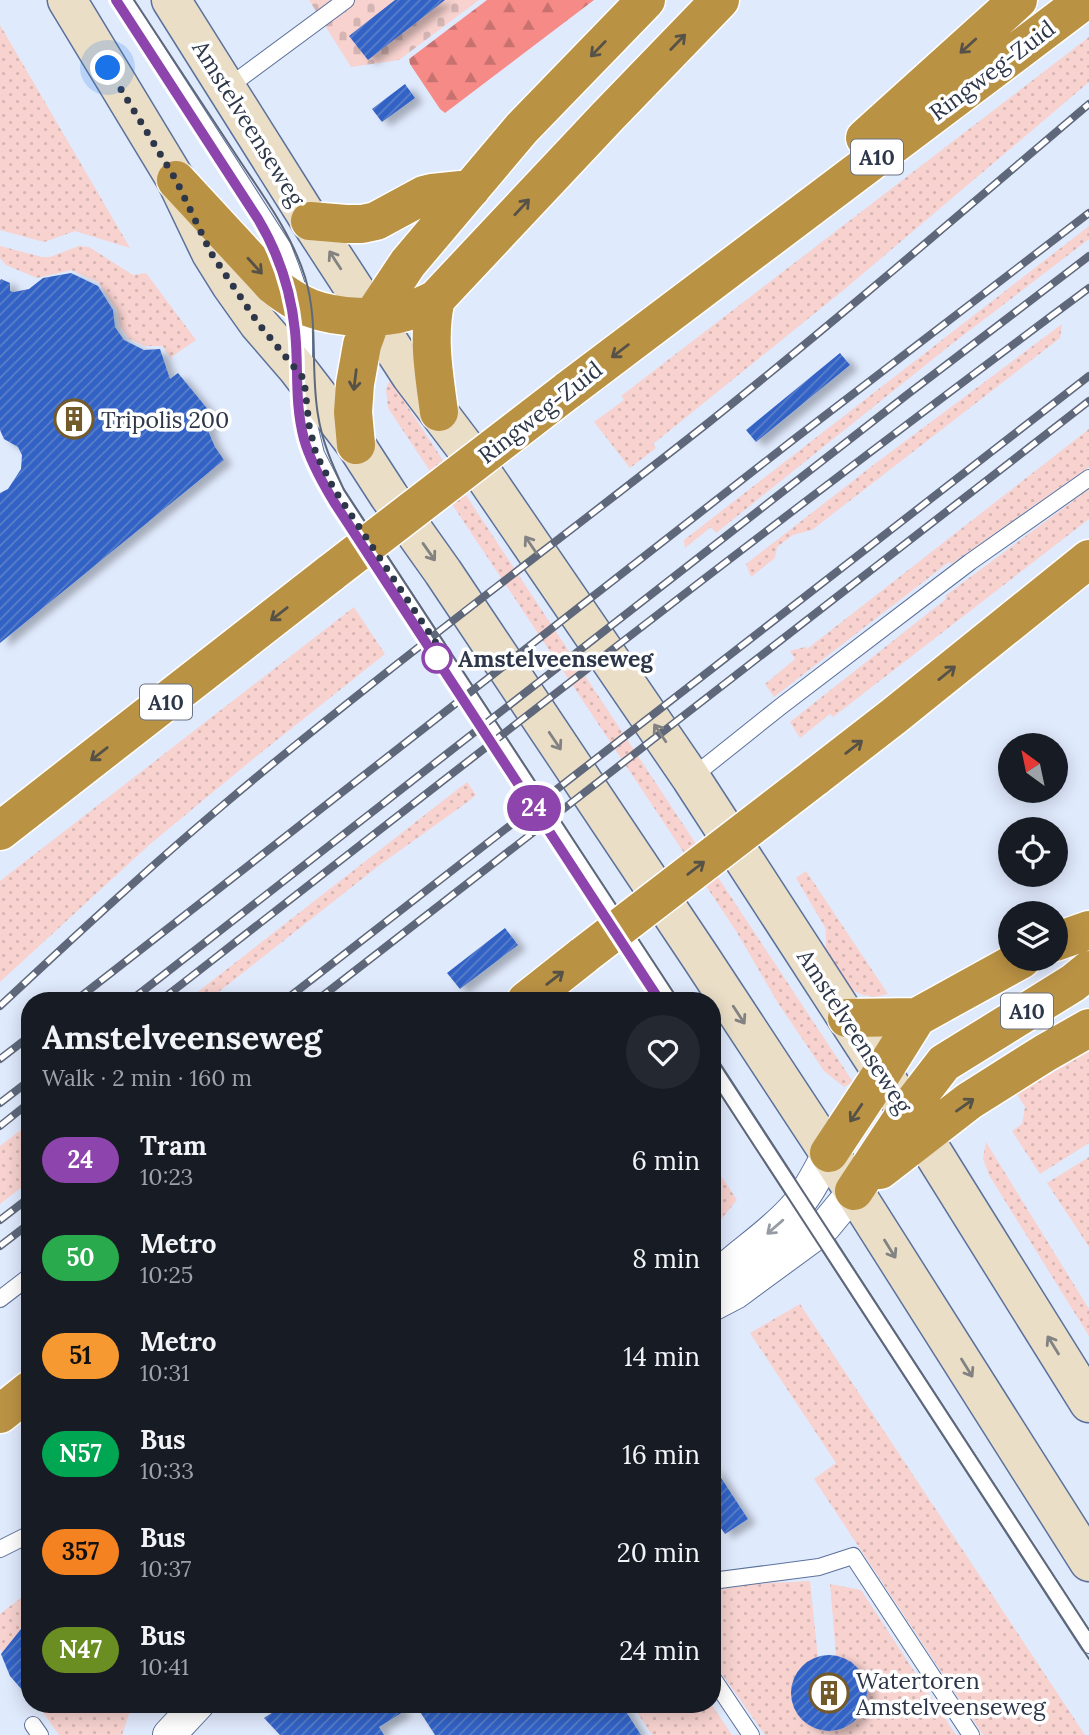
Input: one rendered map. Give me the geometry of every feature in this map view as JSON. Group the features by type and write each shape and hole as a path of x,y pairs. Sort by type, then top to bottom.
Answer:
{"highway":[{"path":"356,445 353,412 355,384 362,345 372,317 408,263 522,128 646,0"},
{"path":"176,180 272,285 291,299 312,309 344,315 372,317 404,313 436,299 720,0"},
{"name":"A10","path":"673,310 1018,0"},
{"name":"Ringweg-Zuid","path":"0,831 567,391 1085,0"},
{"path":"310,221 362,224 376,221 424,195 471,189"},
{"path":"436,299 431,331 439,412"},
{"path":"537,992 894,716 1089,559"},
{"path":"1068,937 1089,930"},
{"name":"A10","path":"915,1124 944,1063 1073,983 1089,970"},
{"name":"A10","path":"846,1018 916,1017 1000,971"},
{"path":"829,1153 916,1017"},
{"name":"A10","path":"915,1124 969,1101 1089,1028"},
{"path":"854,1191 915,1124"},
{"path":"0,1414 21,1397"}],"main road":[{"path":"67,0 176,180 211,253 231,285 258,323 356,445 701,958 854,1191 1089,1562"},
{"name":"Amstelveenseweg","path":"172,0 411,376 472,457 691,778 915,1124 1089,1403"}],"street":[{"path":"721,1273 781,1223 806,1195 829,1153"},
{"path":"721,1300 820,1231 854,1191"},
{"path":"169,1735 190,1713"}],"lane":[{"name":"Amstelveenseweg","path":"124,0 283,247 302,304 304,379 309,425 316,454 334,489 664,992"},
{"path":"227,88 346,0"},
{"path":"691,778 970,562 1089,478"},
{"path":"721,1080 1089,1645"},
{"path":"0,1299 21,1283"},
{"path":"0,1549 21,1538"},
{"path":"721,1580 819,1567 853,1556 971,1735"},
{"path":"721,1690 751,1735"}],"green space":[{"path":"309,0 479,0 399,60 351,67"},
{"path":"487,0 594,0 445,113 409,59"},
{"path":"0,25 130,248 75,231 44,242 0,230"},
{"path":"1089,37 1089,82 846,288 653,444 656,448 630,468 594,422 624,400 621,396"},
{"path":"1089,226 1089,239 948,347 716,533 711,527 685,548 684,540"},
{"path":"0,246 42,257 50,257 79,246 89,247 133,275 146,273 196,340 170,358 163,346 144,346 128,338 120,326 117,310 98,282 71,270 37,278 6,265 0,258"},
{"path":"1062,324 1060,338 812,530 793,535 777,547 775,558 751,577 746,564"},
{"path":"390,380 853,1082 844,1087 824,1071 778,1003 736,931 388,408 386,389"},
{"path":"1089,429 1089,467 951,564 949,562 774,697 765,684 795,659 790,651 808,646 805,648 807,649"},
{"path":"1089,489 1089,519 833,717 830,714 800,738 790,722 946,599 945,596"},
{"path":"354,607 385,654 149,845 0,982 0,881"},
{"path":"467,782 476,795 469,801 381,864 218,992 198,992"},
{"path":"806,871 888,994 875,997 849,989 826,950 826,929 796,878"},
{"path":"1089,1051 1089,1143 1040,1174 1012,1131 1022,1124 1025,1107 1017,1094"},
{"path":"21,1130 21,1188 0,1204 0,1146"},
{"path":"986,1142 1089,1309 1089,1336 989,1175 983,1158"},
{"path":"1089,1157 1089,1247 1047,1183"},
{"path":"721,1178 737,1200 721,1219"},
{"path":"800,1304 1085,1735 983,1735 814,1479 836,1463 750,1333"},
{"path":"810,1581 819,1668 813,1669 799,1696 816,1722 847,1720 860,1692 843,1667 837,1667 830,1584 861,1590 956,1735 765,1735 721,1673 721,1590 747,1585"},
{"path":"21,1598 21,1679 0,1649 0,1614"},
{"path":"44,1713 129,1713 122,1735 59,1735"},
{"path":"637,1713 717,1713 732,1735 652,1735"}],"building":[{"path":"395,0 445,0 368,60 349,36"},
{"path":"405,84 415,98 382,122 372,109"},
{"name":"Tripolis 200","path":"71,273 98,286 113,310 115,327 124,340 144,350 160,349 170,379 178,373 210,412 209,433 224,460 0,643 0,493 8,489 21,469 22,455 18,447 4,439 0,430 0,281 1,279 10,283 10,291 14,292 29,289 43,278"},
{"path":"840,353 850,365 756,442 746,430"},
{"path":"505,928 518,945 460,989 447,973"},
{"path":"721,1478 748,1519 725,1534 721,1528"},
{"path":"21,1629 21,1689 10,1676 1,1654"},
{"name":"Watertoren Amstelveenseweg","path":"829,1655 843,1658 856,1666 864,1679 867,1693 864,1707 856,1720 843,1728 829,1731 815,1728 802,1720 794,1707 791,1693 794,1679 802,1666 815,1658"},
{"path":"272,1713 401,1713 379,1727 384,1735 280,1735 264,1718"},
{"path":"421,1713 627,1713 641,1735 435,1735"}],"tram line":[{"path":"116,0 258,219 278,258 291,299 296,333 297,405 304,441 318,475 654,992"},
{"name":"24","path":"116,0 258,219 278,258 291,299 296,333 298,405 304,441 318,475 654,992"},
{"path":"134,0 268,202 299,261 312,311 316,398 320,425 328,454 344,490 673,992"},
{"path":"721,1066 1089,1630"},
{"path":"721,1095 1089,1659"}],"railway":[{"path":"0,1006 166,855 281,757 756,384 1089,104"},
{"path":"87,992 793,440 1089,213"},
{"path":"142,992 1089,256"},
{"path":"172,992 506,731 1089,288"},
{"path":"296,992 1089,376"},
{"path":"328,992 1089,401"},
{"path":"0,1059 21,1043"},
{"path":"0,1103 21,1087"},
{"path":"0,1126 21,1109"},
{"path":"0,1220 21,1204"},
{"path":"0,1246 21,1230"}],"place":[{"name":"Tripolis 200","path":"74,419"},
{"name":"Amstelveenseweg","path":"437,658"},
{"name":"Watertoren Amstelveenseweg","path":"829,1693"}],"route":[{"path":"108,68 176,180 211,253 231,285 304,379 309,425 316,454 334,489 444,655 437,658"}]}
